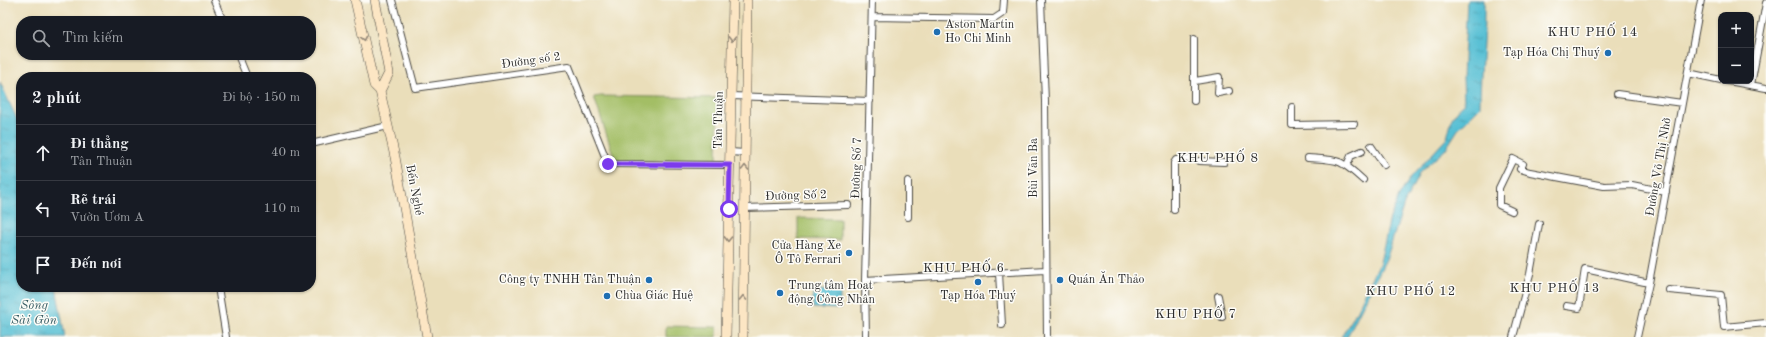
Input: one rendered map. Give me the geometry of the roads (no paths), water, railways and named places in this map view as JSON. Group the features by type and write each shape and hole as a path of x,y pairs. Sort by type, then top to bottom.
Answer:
{"street":[{"path":"214,0 221,16"},
{"name":"Bến Nghé","path":"355,0 374,85 380,91 388,126 413,252 427,337"},
{"path":"375,0 389,73 380,91"},
{"name":"Đường số 2","path":"392,0 416,88 569,66 608,164 730,165"},
{"name":"Tân Thuận","path":"726,337 733,0"},
{"path":"743,337 747,0"},
{"name":"Đường Số 7","path":"866,337 865,280 872,0"},
{"path":"872,17 992,20 1000,17 1004,11 1004,0"},
{"name":"Bùi Văn Ba","path":"1041,0 1045,101 1045,270 1047,337"},
{"name":"Đường Võ Thị Nhờ","path":"1637,337 1649,283 1701,0"},
{"path":"1751,85 1766,3"},
{"path":"1194,38 1196,81 1194,102"},
{"path":"240,60 246,72"},
{"path":"1688,73 1718,79"},
{"path":"1196,81 1220,78 1218,93 1230,91"},
{"path":"1745,84 1766,88"},
{"path":"1617,94 1682,104"},
{"path":"731,96 745,95 870,101"},
{"path":"1292,107 1292,124 1354,124"},
{"path":"316,143 388,126"},
{"path":"1371,146 1384,165"},
{"path":"1347,165 1351,156 1362,151"},
{"path":"730,152 745,152"},
{"path":"1174,210 1174,164 1176,160 1191,158"},
{"path":"1308,158 1338,160 1347,165 1363,180"},
{"path":"1512,211 1499,205 1499,188 1513,159 1523,164 1520,169 1530,172 1604,186 1632,184 1666,192"},
{"path":"1200,161 1224,162"},
{"path":"908,181 908,217"},
{"name":"Đường Số 2","path":"744,208 848,205"},
{"path":"1513,337 1530,274 1539,224"},
{"path":"1566,306 1579,308 1585,269 1649,283"},
{"path":"865,280 1045,270"},
{"path":"999,272 1002,325"},
{"path":"1670,290 1721,295 1724,327 1766,324"},
{"path":"219,292 226,337"},
{"path":"1218,296 1222,317"}],"water":[{"path":"1467,0 1484,0 1480,107 1459,128 1445,150 1420,172 1404,204 1387,257 1347,337 1341,337 1353,318 1380,262 1390,218 1399,196 1410,178 1447,138 1452,118 1464,102 1463,78"},
{"name":"Sông Sài Gòn","path":"0,82 16,117 16,292 57,292 65,337 0,337"},
{"path":"813,290 840,291 840,309 813,308"}],"place":[{"name":"Aston Martin Ho Chi Minh","path":"937,32"},
{"name":"Tạp Hóa Chị Thuý","path":"1608,53"},
{"name":"Cửa Hàng Xe Ô Tô Ferrari","path":"849,253"},
{"name":"Công ty TNHH Tân Thuận","path":"649,280"},
{"name":"Quán Ăn Thảo","path":"1060,280"},
{"name":"Tạp Hóa Thuý","path":"978,282"},
{"name":"Trung tâm Hoạt động Công Nhân","path":"780,293"},
{"name":"Chùa Giác Huệ","path":"607,296"}],"district":[{"name":"KHU PHỐ 14","path":"1593,32"},
{"name":"KHU PHỐ 8","path":"1218,158"},
{"name":"KHU PHỐ 6","path":"964,268"},
{"name":"KHU PHỐ 13","path":"1555,288"},
{"name":"KHU PHỐ 12","path":"1411,291"},
{"name":"KHU PHỐ 7","path":"1196,314"}]}
